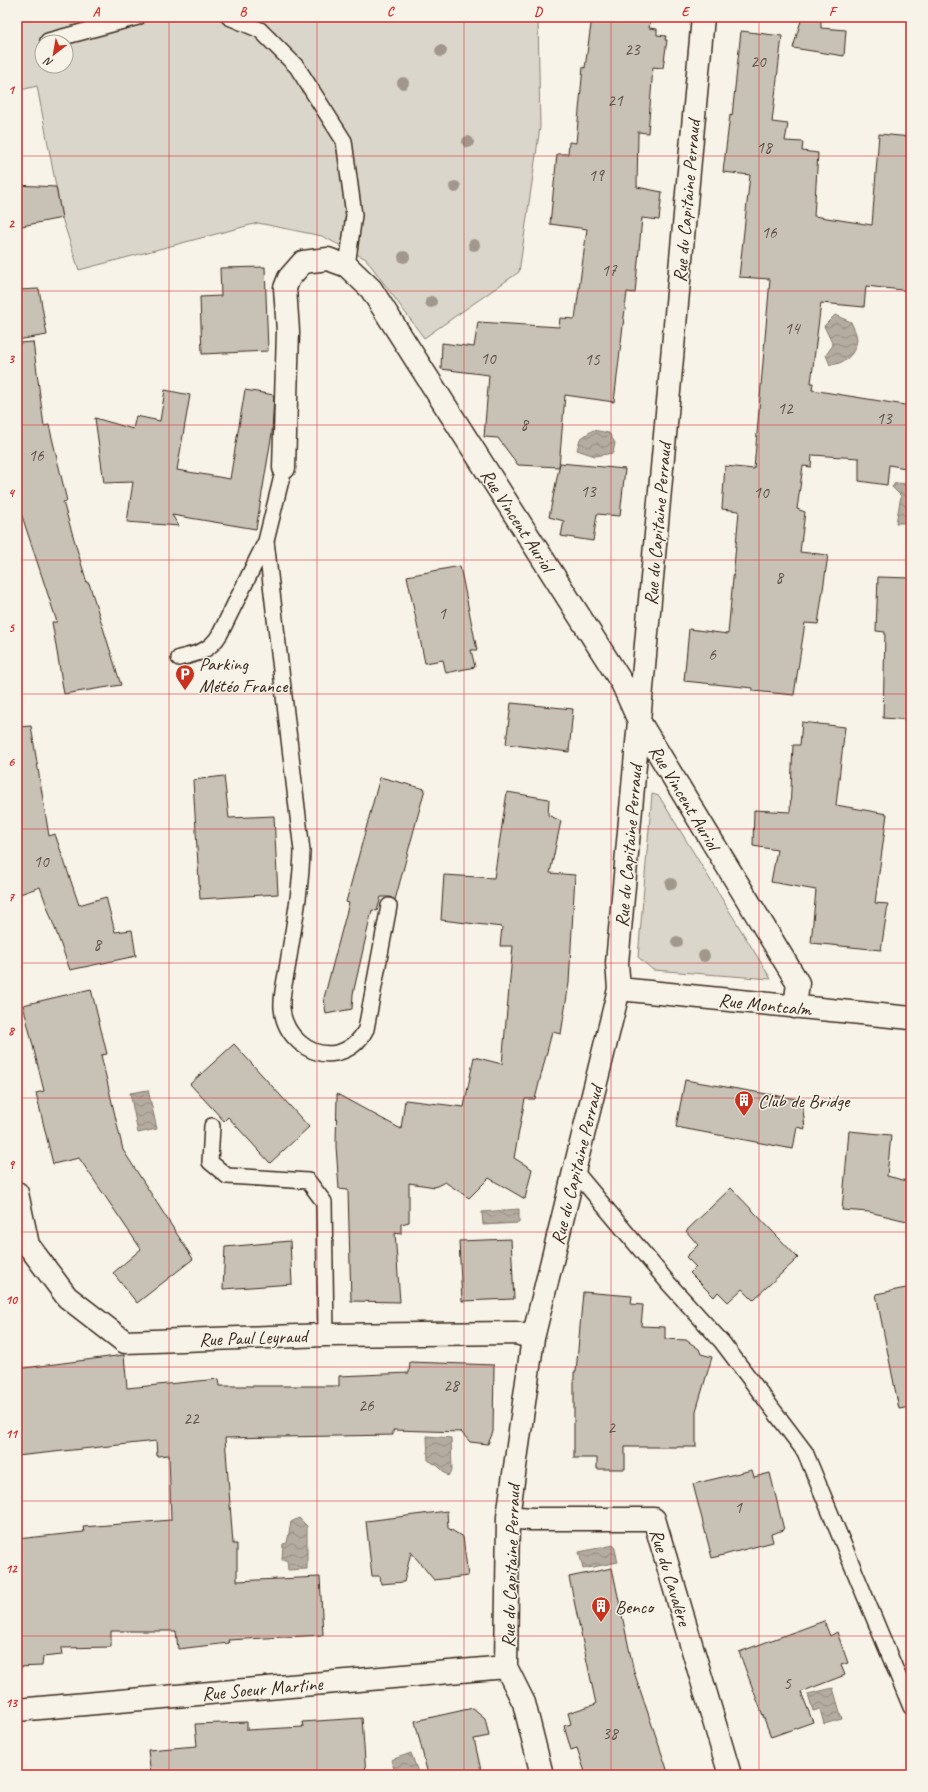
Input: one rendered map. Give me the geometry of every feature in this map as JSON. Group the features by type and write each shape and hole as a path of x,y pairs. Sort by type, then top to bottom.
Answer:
{"street":[{"name":"Rue du Capitaine Perraud","path":"506,1667 508,1517 533,1338 619,989 617,963 703,17"},
{"name":"Rue Vincent Auriol","path":"284,468 288,331 286,288 295,269 303,262 328,259 347,266 370,289 622,683 639,721 798,983 795,1007"},
{"name":"Rue Montcalm","path":"619,989 911,1018"},
{"path":"17,1193 23,1240"},
{"name":"Rue Paul Leyraud","path":"23,1240 67,1297 125,1342 326,1335 516,1333 533,1338"},
{"name":"Rue du Cavalère","path":"508,1517 531,1519 654,1519 730,1775"},
{"path":"506,1667 524,1703 542,1775"},
{"name":"Rue Soeur Martine","path":"17,1710 506,1667"}],"lane":[{"path":"74,34 138,17"},
{"path":"230,17 260,30 297,67 344,141 354,215 347,266"},
{"path":"179,658 201,653 217,640 266,541 284,468"},
{"path":"266,541 302,850 301,877 282,1008 290,1031 298,1041 306,1047 321,1054 337,1052 351,1047 362,1036 366,1029 389,906"},
{"path":"212,1126 210,1162 227,1176 308,1181 324,1202 326,1335"},
{"path":"574,1170 670,1285 722,1342 805,1452 911,1707"}],"shaded area":[{"path":"17,17 538,17 540,127 519,272 424,338 366,259 322,236 258,223 79,270 62,218 37,86 17,91"},
{"path":"652,794 659,796 771,979 653,970 638,957"}],"water":[{"path":"835,315 851,322 856,333 857,340 854,350 848,358 840,363 830,365 826,355 833,345 824,326"},
{"path":"593,430 609,433 615,443 613,453 595,456 577,450 580,439"},
{"path":"895,483 911,484 911,523 896,523 901,496 892,487"},
{"path":"148,1090 157,1129 138,1133 130,1093"},
{"path":"519,1209 519,1223 483,1225 482,1212"},
{"path":"427,1436 451,1438 452,1471 448,1476 438,1466 428,1460"},
{"path":"299,1518 307,1526 307,1569 288,1570 287,1560 282,1560 283,1544 287,1543 291,1522"},
{"path":"614,1545 618,1562 583,1569 579,1552"},
{"path":"833,1688 842,1719 824,1724 820,1709 813,1711 808,1694"},
{"path":"411,1753 419,1775 396,1775 391,1760"}],"building":[{"path":"592,17 651,17 649,28 657,29 657,35 666,36 665,40 667,40 663,68 653,67 648,133 638,132 637,187 662,192 659,220 642,218 635,293 627,292 614,402 565,395 559,467 518,465 498,438 484,437 489,375 441,369 442,343 474,347 478,322 559,327 560,318 575,319 587,229 550,224 557,154 568,154 569,142 576,143 583,67 585,68"},
{"path":"802,17 821,17 821,28 846,30 844,56 793,48"},
{"path":"741,31 782,36 772,122 788,124 785,141 803,142 802,151 818,153 814,216 872,225 879,134 911,137 911,291 866,286 864,307 821,303 811,383 813,383 812,390 911,406 911,469 889,465 887,485 859,481 859,458 812,455 811,467 803,466 797,509 805,512 800,552 828,555 818,624 805,623 794,695 753,691 753,688 684,681 689,629 728,634 739,511 722,509 725,466 754,469 770,279 739,277 750,175 723,172 730,115 732,116"},
{"path":"17,185 56,187 62,218 17,227"},
{"path":"265,267 268,351 202,354 200,297 221,296 220,268"},
{"path":"39,289 47,335 17,340 17,290"},
{"path":"33,342 44,426 49,425 67,501 63,502 87,583 89,583 121,685 64,694 52,622 57,622 17,501 17,343"},
{"path":"165,390 190,395 177,470 230,479 245,390 274,395 272,433 256,529 172,515 179,526 127,522 133,482 104,483 95,418 133,429 136,416 160,421"},
{"path":"560,463 625,469 620,516 597,514 593,541 561,536 564,521 549,517"},
{"path":"460,566 477,650 471,650 475,667 446,673 443,660 425,663 407,576"},
{"path":"878,577 911,578 911,720 883,718 885,632 876,631"},
{"path":"511,703 573,709 569,752 506,744"},
{"path":"802,722 845,727 836,805 887,814 875,903 888,904 881,950 811,943 816,890 771,882 777,850 753,846 754,810 790,812 793,745 800,745"},
{"path":"31,726 49,836 55,834 79,905 106,897 115,932 132,930 136,956 70,970 40,887 17,895 17,727"},
{"path":"224,776 229,818 274,816 278,894 200,899 193,780"},
{"path":"380,777 425,789 395,900 390,897 381,897 377,911 372,910 353,994 352,1009 326,1014 324,998 349,903 346,902"},
{"path":"507,792 549,799 548,815 561,821 550,873 575,875 569,983 561,1034 552,1032 535,1099 525,1099 514,1158 532,1169 525,1199 489,1178 469,1198 445,1182 435,1187 409,1183 409,1222 401,1224 401,1234 395,1233 400,1302 351,1301 348,1190 339,1189 336,1146 337,1094 401,1129 405,1100 464,1107 474,1057 502,1064 513,946 500,946 502,927 441,920 444,875 494,878"},
{"path":"91,989 107,1054 101,1055 123,1150 193,1259 137,1303 113,1273 141,1249 79,1158 53,1164 36,1093 44,1091 23,1005"},
{"path":"234,1044 309,1127 270,1163 228,1117 224,1121 190,1084"},
{"name":"Club de Bridge","path":"685,1080 802,1100 805,1129 797,1127 793,1149 676,1127"},
{"path":"849,1131 891,1135 887,1176 911,1182 911,1222 869,1212 842,1210"},
{"path":"731,1188 798,1258 753,1300 742,1289 728,1302 718,1292 714,1297 690,1273 696,1267 686,1257 698,1245 686,1231"},
{"path":"511,1239 514,1299 462,1301 459,1241"},
{"path":"290,1241 292,1284 223,1289 225,1247"},
{"path":"911,1287 911,1407 899,1409 876,1294"},
{"path":"583,1292 632,1296 631,1304 643,1305 641,1326 665,1327 665,1339 686,1340 699,1349 701,1354 712,1357 696,1411 696,1447 625,1447 625,1469 597,1469 597,1458 574,1458 574,1372 576,1372"},
{"path":"124,1355 127,1388 219,1379 220,1386 339,1386 339,1376 409,1373 410,1362 494,1365 493,1432 488,1444 470,1442 461,1432 393,1430 393,1435 225,1438 233,1544 237,1544 237,1581 320,1577 323,1635 228,1640 229,1643 178,1649 176,1631 111,1631 111,1647 61,1648 62,1655 43,1657 42,1666 17,1667 17,1539 84,1532 83,1527 171,1520 169,1455 157,1456 156,1441 17,1456 17,1369"},
{"path":"752,1470 754,1477 770,1473 784,1530 771,1534 773,1542 712,1558 693,1484"},
{"path":"447,1511 448,1528 463,1537 468,1576 434,1580 411,1552 404,1582 381,1584 380,1576 372,1576 366,1521"},
{"path":"612,1568 634,1672 669,1775 586,1775 577,1748 571,1750 564,1726 571,1724 568,1713 596,1704 569,1577"},
{"path":"824,1621 830,1636 837,1632 848,1663 841,1665 845,1675 801,1692 813,1722 771,1737 739,1652"},
{"path":"473,1708 485,1718 489,1736 474,1739 482,1775 428,1775 415,1721"},
{"path":"362,1718 366,1775 151,1775 148,1750 197,1746 195,1724 247,1722 247,1730 303,1727 302,1722"}],"place":[{"name":"Parking Météo France","path":"185,691"},
{"name":"Club de Bridge","path":"744,1117"},
{"name":"Benco","path":"601,1623"}]}
